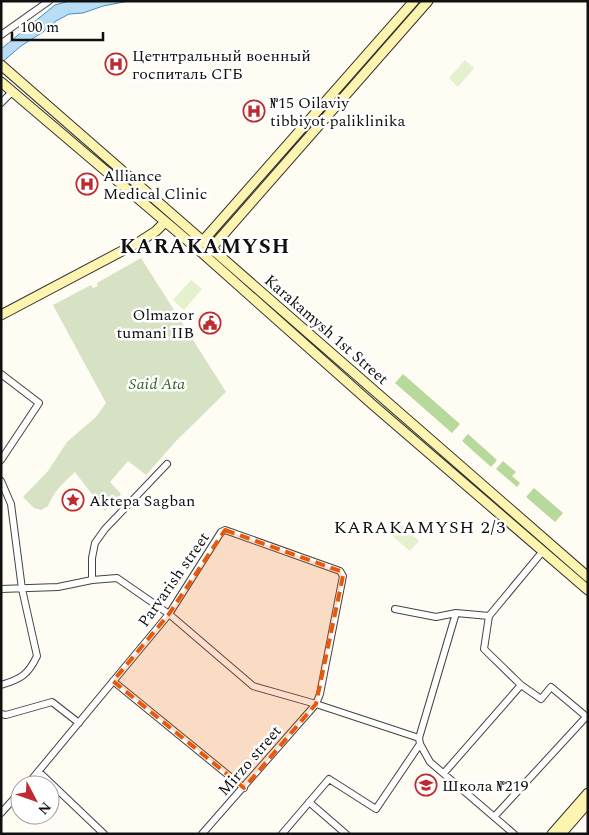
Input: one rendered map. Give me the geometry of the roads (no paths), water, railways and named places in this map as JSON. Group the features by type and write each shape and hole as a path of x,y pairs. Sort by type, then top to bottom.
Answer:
{"main road":[{"path":"196,249 414,1"},
{"path":"204,256 428,1"},
{"name":"Karakamysh 1st Street","path":"4,67 204,240 588,578"},
{"name":"Karakamysh 1st Street","path":"1,82 588,590"},
{"path":"330,97 337,104"},
{"path":"1,315 139,242 156,231 165,222"},
{"path":"372,404 380,395"},
{"path":"552,834 588,793"},
{"path":"561,834 588,804"}],"street":[{"path":"1,35 49,1"},
{"path":"1,104 12,92"},
{"path":"1,374 39,403 1,460"},
{"path":"92,580 92,558 95,543 105,529 166,464"},
{"path":"1,481 11,504 22,588 36,656 23,676 18,680 1,685"},
{"name":"Parvarish street","path":"36,775 169,614 223,530 340,571 343,576 320,694 316,704"},
{"path":"494,817 587,717 551,687 541,699 521,685 484,649 488,616 543,551"},
{"path":"1,590 58,587 92,580 117,578 169,614 252,686 316,704 419,741 430,762 514,834"},
{"path":"395,609 436,617 456,613 488,616"},
{"path":"282,834 327,780 330,779 376,809 419,741 456,613"},
{"path":"113,681 244,788"},
{"path":"444,774 521,685"},
{"path":"1,714 6,715 52,702 79,723"},
{"name":"Mirzo street","path":"202,834 316,704"},
{"path":"39,772 104,834"},
{"path":"309,802 346,834"},
{"path":"1,812 10,803"}],"water":[{"path":"69,1 129,1 103,6 83,13 69,14 21,46 1,63 1,49 55,5"}],"place":[{"name":"Цетнтральный военный госпиталь СГБ","path":"116,64"},
{"name":"№15 Oilaviy tibbiyot paliklinika","path":"254,111"},
{"name":"Alliance Medical Clinic","path":"87,184"},
{"name":"Olmazor tumani IIB","path":"210,323"},
{"name":"Aktepa Sagban","path":"73,500"},
{"name":"Школа №219","path":"426,785"}],"district":[{"name":"KARAKAMYSH","path":"205,246"},
{"name":"KARAKAMYSH 2/3","path":"420,527"}],"park label":[{"name":"Said Ata","path":"157,383"}]}
